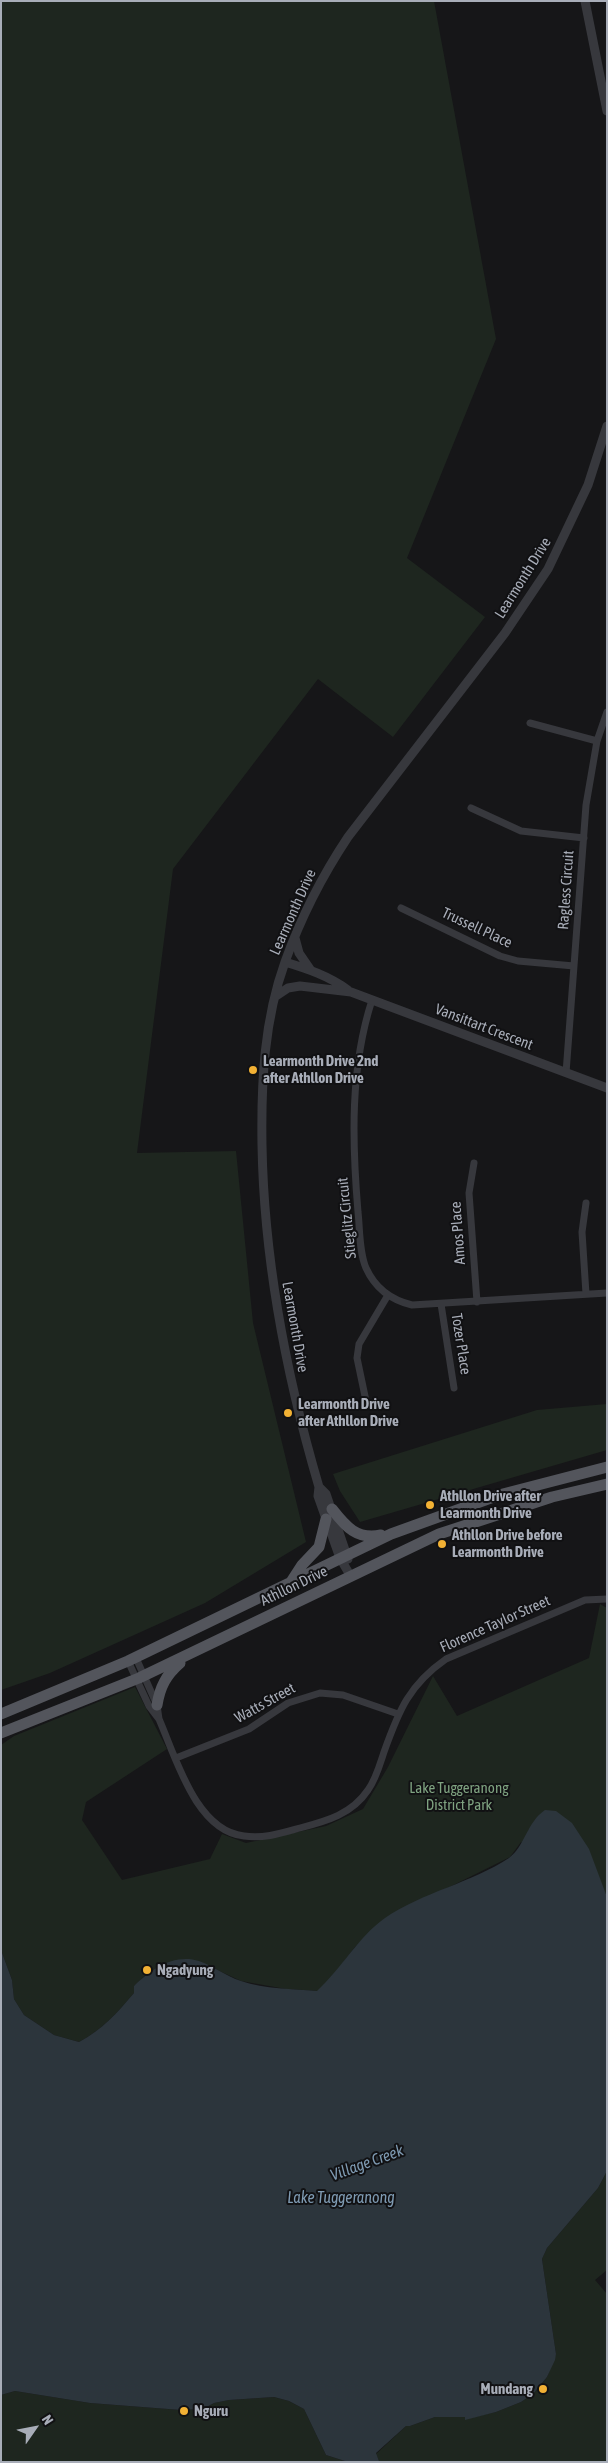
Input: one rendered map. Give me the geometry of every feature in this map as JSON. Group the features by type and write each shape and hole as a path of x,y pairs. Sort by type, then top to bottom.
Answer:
{"main road":[{"name":"Athllon Drive","path":"1,1714 132,1659 391,1534 500,1495 607,1467"},
{"name":"Athllon Drive","path":"1,1733 140,1678 439,1534 552,1497 607,1484"},
{"path":"291,1582 302,1565 319,1547 329,1514 359,1536 370,1537 391,1534"},
{"path":"157,1705 160,1688 168,1675 191,1654"}],"street":[{"path":"585,1 607,111"},
{"name":"Learmonth Drive","path":"350,1576 329,1514 326,1494 319,1487 287,1367 275,1303 262,1173 261,1107 266,1043 276,996 285,962 295,938 319,884 338,853 505,633 548,570 588,485 607,426"},
{"name":"Ragless Circuit","path":"566,1073 590,773 597,741 607,712"},
{"path":"530,723 597,741"},
{"path":"471,808 520,831 584,838"},
{"name":"Trussell Place","path":"401,908 500,956 528,963 574,966"},
{"path":"295,938 299,953 310,969"},
{"name":"Vansittart Crescent","path":"285,962 310,969 351,992 607,1088"},
{"name":"Vansittart Crescent","path":"276,996 288,988 300,986 351,992"},
{"name":"Stieglitz Circuit","path":"372,1000 359,1054 355,1090 357,1196 366,1267 372,1280 388,1295 412,1305 607,1293"},
{"name":"Amos Place","path":"474,1163 469,1193 477,1302"},
{"path":"586,1202 582,1232 586,1294"},
{"path":"366,1401 357,1358 359,1344 388,1295"},
{"name":"Tozer Place","path":"441,1304 454,1388"},
{"name":"Florence Taylor Street","path":"132,1659 149,1706 159,1719 195,1799 211,1822 223,1830 238,1835 270,1836 330,1820 356,1804 371,1786 398,1714 417,1683 446,1659 585,1600 607,1599"},
{"name":"Florence Taylor Street","path":"140,1678 157,1705 159,1719"},
{"name":"Watts Street","path":"176,1758 249,1729 288,1703 304,1696 328,1693 343,1695 398,1714"}],"green space":[{"path":"1,1 434,1 496,339 407,558 485,617 393,737 318,679 173,869 137,1153 236,1151 253,1323 306,1542 205,1603 50,1673 1,1690"},
{"path":"607,1404 607,1450 360,1522 340,1491 333,1474 537,1410"},
{"name":"Lake Tuggeranong District Park","path":"600,1604 607,1608 607,1897 604,1891 521,1842 510,1857 385,1919 355,1947 334,1975 318,1991 286,1989 241,1981 198,1961 150,1971 134,1986 134,1993 115,2014 95,2032 79,2042 54,2035 24,2015 14,1999 12,1980 1,1950 1,1745 14,1736 135,1687 167,1749 86,1802 82,1820 122,1880 210,1859 222,1834 246,1843 326,1826 363,1809 388,1767 433,1676 457,1716 589,1658"},
{"path":"607,2171 607,2270 595,2280 607,2294 607,2462 379,2461 376,2454 406,2426 435,2417 465,2417 465,2419 496,2412 521,2402 533,2394 547,2377 556,2354 542,2259 547,2248 598,2188"},
{"path":"15,2391 90,2403 181,2410 203,2409 214,2403 229,2400 274,2397 289,2401 304,2409 326,2455 348,2462 1,2462 1,2395"}],"water":[{"name":"Lake Tuggeranong","path":"545,1810 556,1811 572,1823 589,1849 607,1897 607,2171 598,2188 547,2248 542,2259 556,2354 547,2377 533,2394 521,2402 496,2412 465,2420 465,2417 435,2417 406,2426 376,2453 379,2461 387,2462 348,2462 326,2455 304,2409 289,2401 274,2397 229,2400 214,2403 203,2409 181,2410 90,2403 15,2391 1,2395 1,1950 12,1980 14,1999 24,2015 54,2035 79,2042 95,2032 115,2014 134,1993 134,1986 147,1974 163,1964 181,1959 199,1961 235,1979 250,1984 317,1991 366,1934 385,1918 415,1901 479,1874 509,1858 519,1847 534,1821"}],"place":[{"name":"Learmonth Drive 2nd after Athllon Drive","path":"253,1070"},
{"name":"Learmonth Drive after Athllon Drive","path":"288,1413"},
{"name":"Athllon Drive after Learmonth Drive","path":"430,1505"},
{"name":"Athllon Drive before Learmonth Drive","path":"442,1544"},
{"name":"Ngadyung","path":"147,1970"},
{"name":"Mundang","path":"543,2389"},
{"name":"Nguru","path":"184,2411"}],"water label":[{"name":"Village Creek","path":"367,2163"}]}
